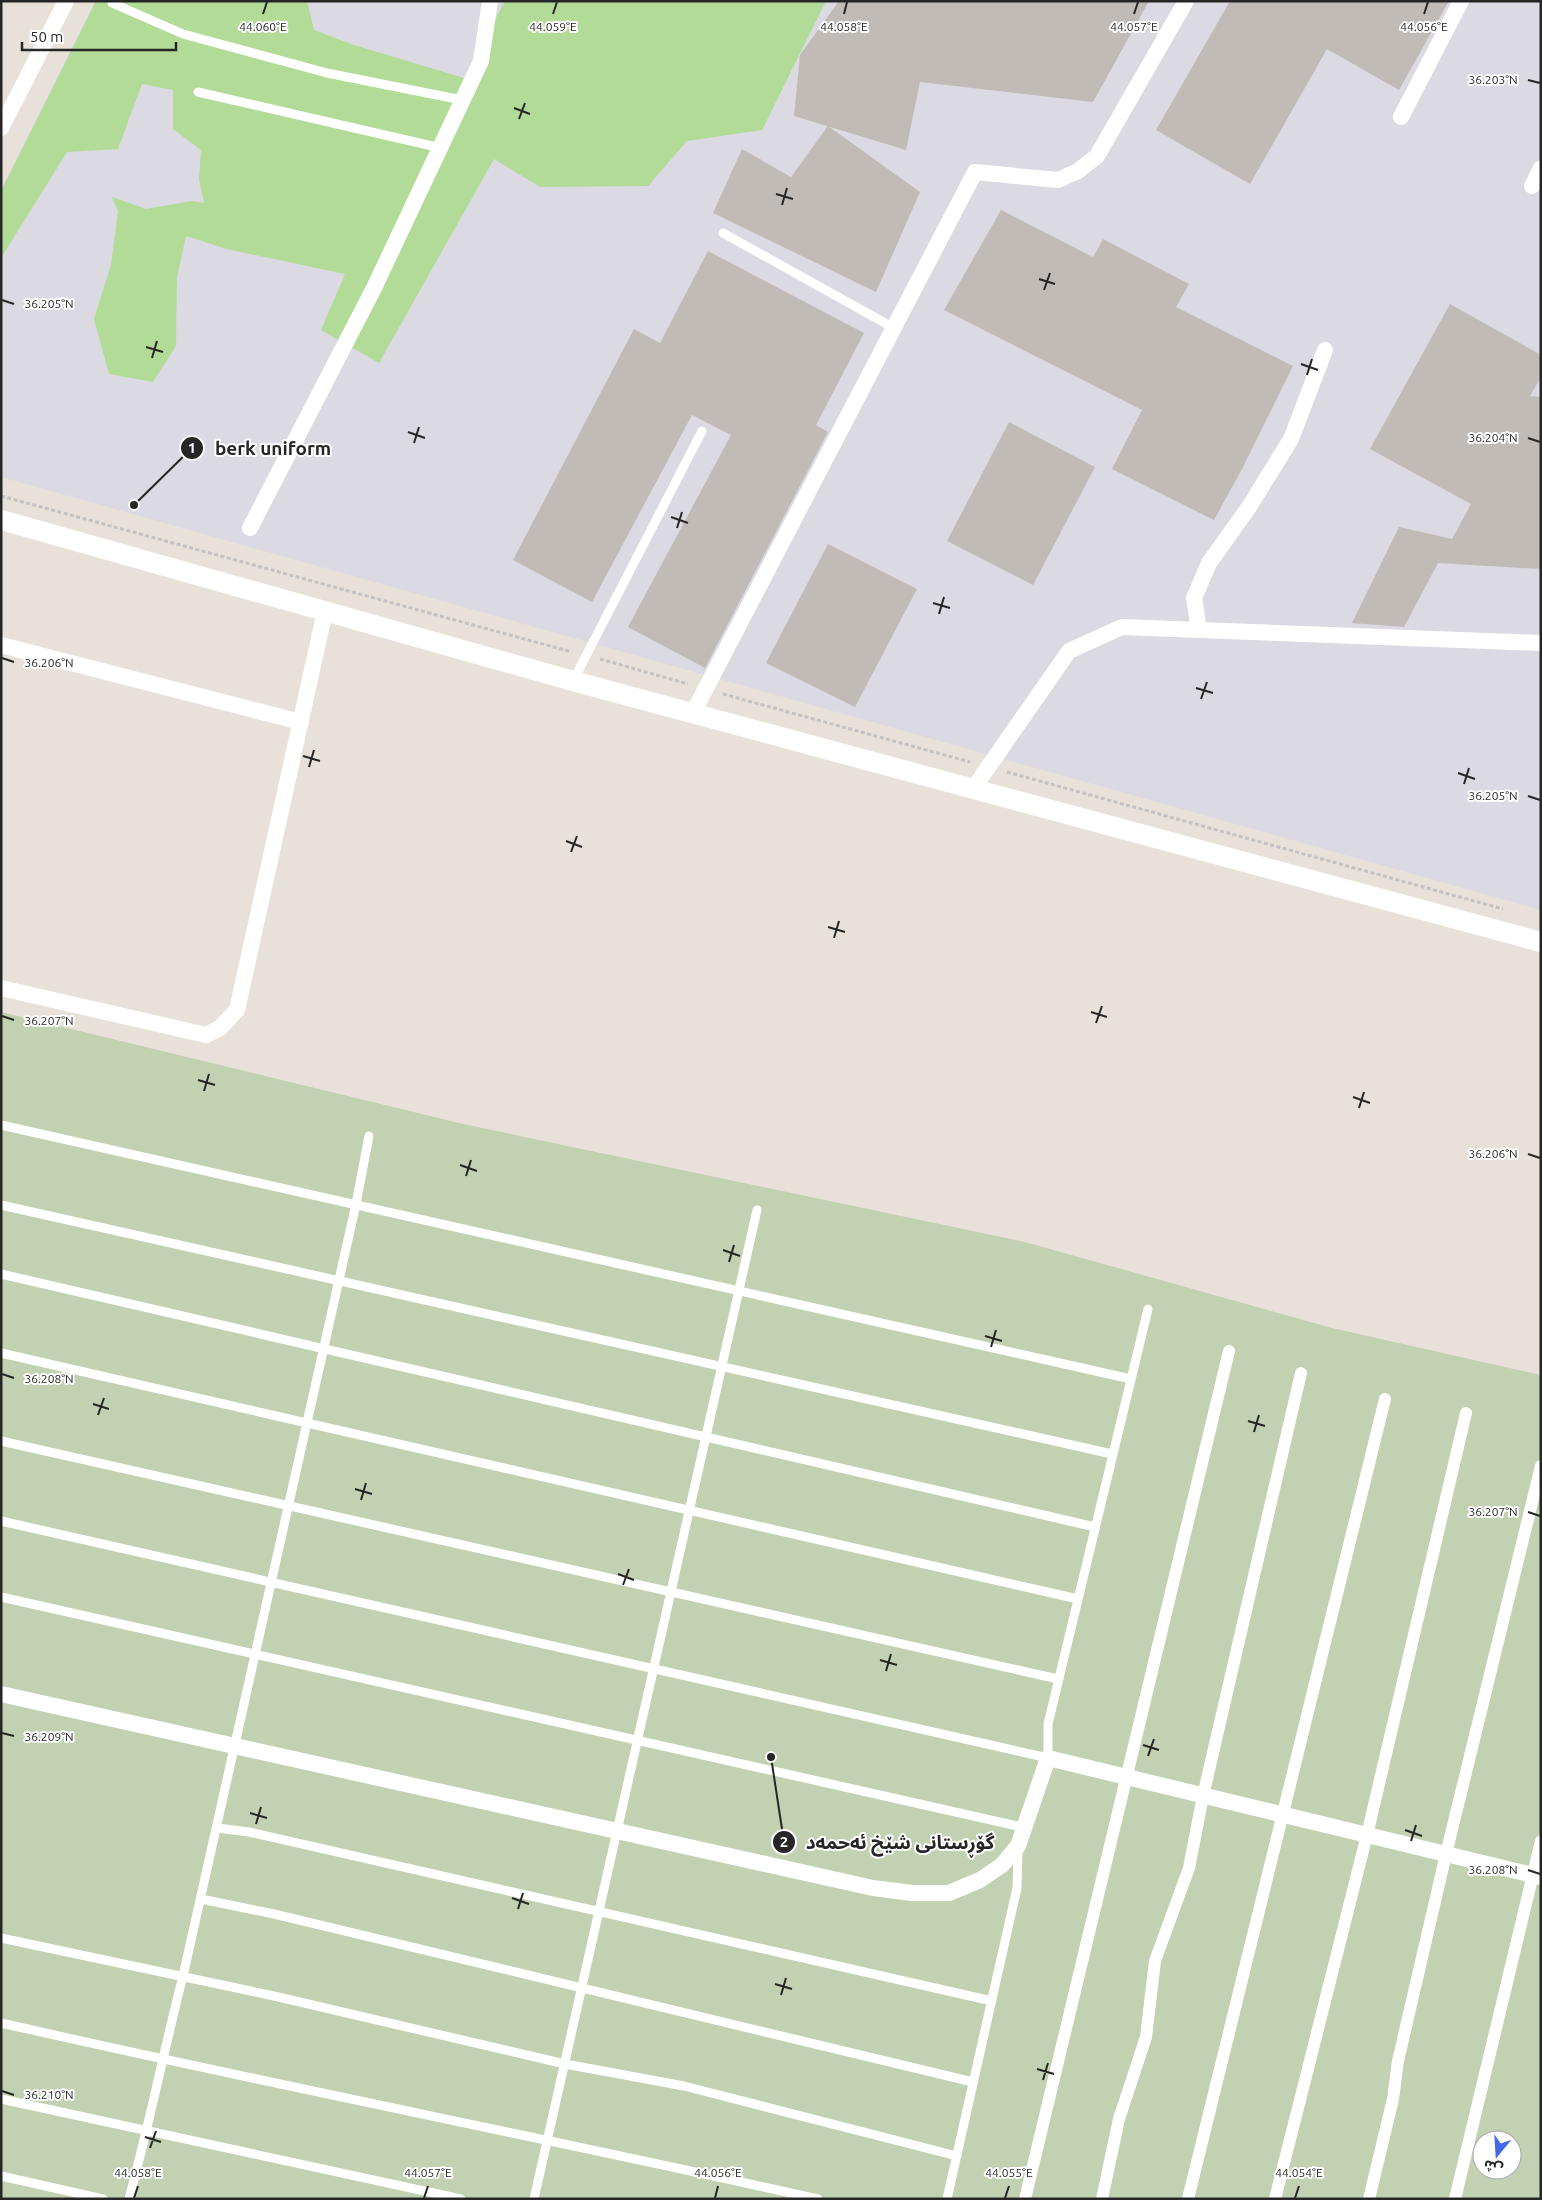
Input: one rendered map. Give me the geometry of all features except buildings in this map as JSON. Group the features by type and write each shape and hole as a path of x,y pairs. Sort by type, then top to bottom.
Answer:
{"street":[{"path":"1,128 66,1"},
{"path":"250,528 374,288 481,61 490,1"},
{"path":"692,713 975,172 1038,180 1058,180 1078,171 1097,156 1186,1"},
{"path":"1401,117 1461,1"},
{"path":"1532,186 1541,168"},
{"path":"1199,630 1194,598 1209,563 1249,507 1292,439 1325,350"},
{"path":"1,520 573,681 1541,942"},
{"path":"1,988 206,1035 220,1028 238,1010 325,611"},
{"path":"974,789 988,766 1069,651 1122,627 1541,643"},
{"path":"1,645 301,722"},
{"path":"1024,2199 1229,1351"},
{"path":"1102,2199 1120,2119 1146,2037 1155,1961 1189,1868 1203,1796 1301,1372"},
{"path":"1188,2199 1385,1399"},
{"path":"1275,2199 1367,1835 1466,1413"},
{"path":"1369,2199 1393,2099 1398,2061 1446,1854 1541,1466"},
{"path":"1,1694 873,1888 912,1893 949,1893 980,1880 1002,1865 1018,1846 1022,1827 1048,1758 1537,1876"},
{"path":"1455,2199 1537,1876 1541,1841"}],"lane":[{"path":"112,4 183,34 211,42 327,73 462,100"},
{"path":"198,92 440,148"},
{"path":"723,233 894,328"},
{"path":"573,681 702,431"},
{"path":"1,1124 1131,1379"},
{"path":"129,2199 184,1976 356,1204 369,1136"},
{"path":"1,1205 1112,1454"},
{"path":"534,2199 757,1210"},
{"path":"1,1274 1096,1527"},
{"path":"1,1521 1048,1758 1048,1724 1058,1679 1148,1309"},
{"path":"1,1353 1078,1599"},
{"path":"1,1441 1058,1679"},
{"path":"1,1597 1022,1827"},
{"path":"217,1828 250,1832 992,2001"},
{"path":"947,2199 1017,1888 1018,1846"},
{"path":"201,1899 274,1914 973,2082"},
{"path":"1,1938 184,1976 565,2064 684,2086 957,2156"},
{"path":"1,2023 162,2060 548,2139 818,2199"},
{"path":"1,2099 461,2199"},
{"path":"1,2176 103,2199"}],"path":[{"path":"1,496 586,655 1512,911"}],"shaded area":[{"path":"95,1 1541,1 1541,910 1,477 1,191"}],"green space":[{"path":"96,1 307,1 314,30 354,45 464,78 505,1 826,1 762,130 687,141 648,186 540,187 494,159 379,363 321,330 345,274 227,249 186,236 177,277 176,346 153,382 109,374 94,319 111,265 118,211 112,197 146,209 192,201 204,203 199,179 201,150 173,129 173,90 142,84 118,149 67,152 1,258 1,191"},
{"path":"1,1012 463,1124 1025,1242 1332,1328 1541,1375 1541,2199 1,2199"}],"place":[{"name":"berk uniform","path":"134,505"},
{"name":"گۆڕستانی شێخ ئەحمەد","path":"771,1757"}]}
